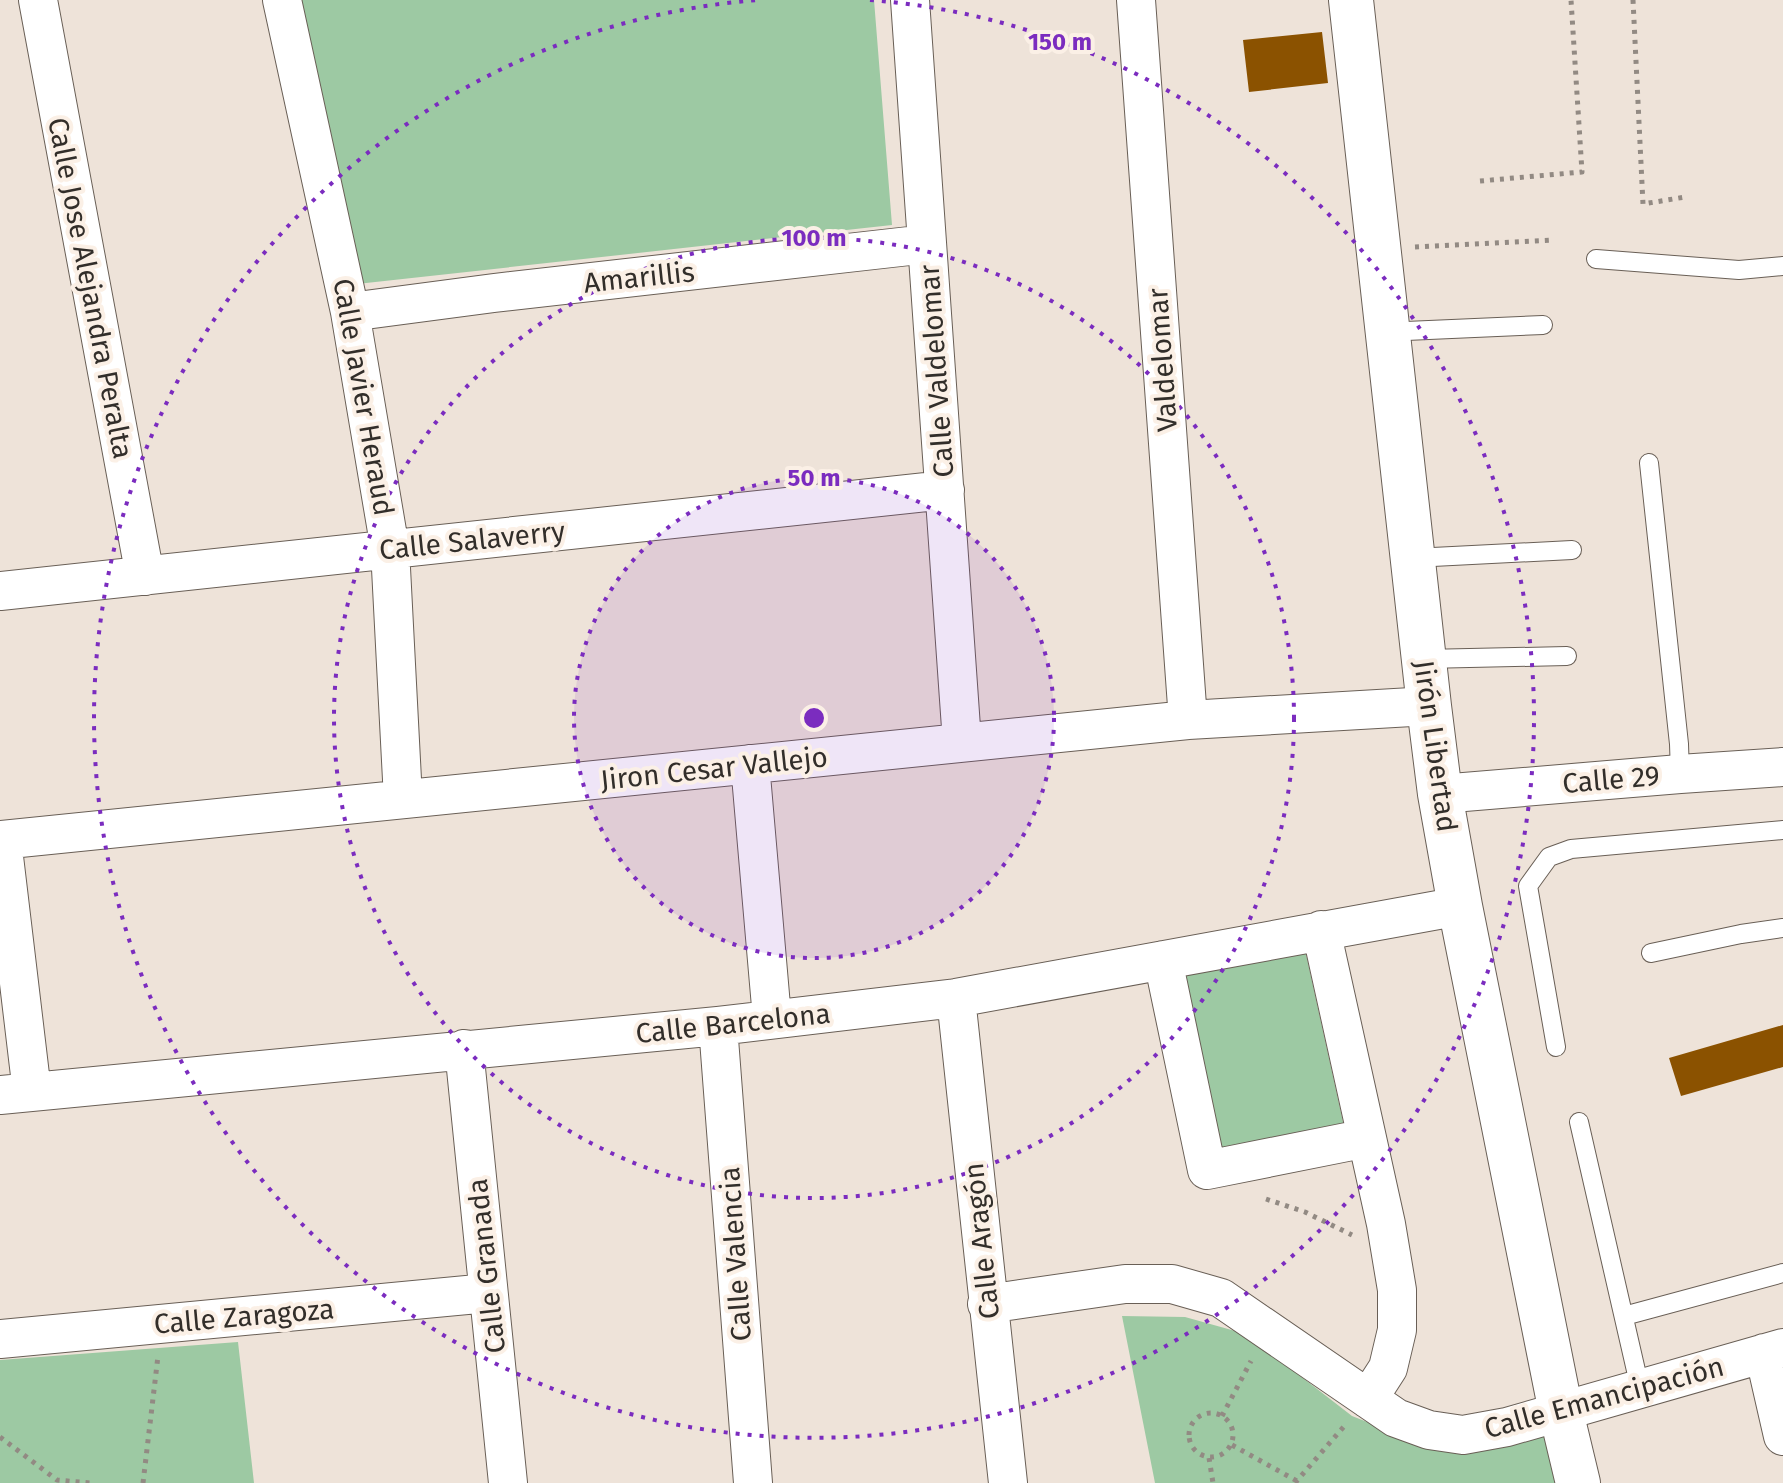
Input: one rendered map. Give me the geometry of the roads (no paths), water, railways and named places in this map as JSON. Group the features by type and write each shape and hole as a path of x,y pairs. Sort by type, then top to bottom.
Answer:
{"street":[{"name":"Calle Jose Alejandra Peralta","path":"38,0 145,576"},
{"name":"Calle Javier Heraud","path":"282,0 350,312 390,549 403,799"},
{"name":"Calle Valdelomar","path":"910,0 962,742"},
{"name":"Valdelomar","path":"1136,0 1188,720"},
{"name":"Jirón Libertad","path":"1351,0 1440,794 1561,1412 1578,1483"},
{"name":"Amarillis","path":"350,312 927,244"},
{"name":"Calle Salaverry","path":"0,591 945,490"},
{"name":"Jiron Cesar Vallejo","path":"1,840 1188,720 1429,706"},
{"path":"750,764 772,1018"},
{"name":"Calle 29","path":"1440,794 1783,767"},
{"path":"1,840 16,1093"},
{"name":"Calle Barcelona","path":"16,1093 718,1026 956,998 1460,906"},
{"path":"1321,930 1397,1290 1397,1330 1388,1368 1368,1399"},
{"path":"1163,960 1207,1170 1367,1138"},
{"name":"Calle Aragón","path":"956,998 1008,1483"},
{"name":"Calle Valencia","path":"718,1026 753,1483"},
{"name":"Calle Granada","path":"464,1049 508,1483"},
{"name":"Calle Emancipación","path":"987,1304 1125,1284 1172,1284 1221,1298 1396,1418 1429,1430 1463,1435 1507,1427 1773,1351"},
{"name":"Calle Zaragoza","path":"0,1339 488,1293"},
{"path":"1773,1351 1783,1436"}],"lane":[{"path":"1596,259 1739,270 1783,266"},
{"path":"1387,330 1543,325"},
{"path":"1649,463 1680,774"},
{"path":"1413,558 1572,550"},
{"path":"1424,659 1567,656"},
{"path":"1556,1047 1528,886 1549,857 1571,849 1783,830"},
{"path":"1651,953 1783,928"},
{"path":"1579,1122 1640,1388"},
{"path":"1624,1316 1783,1273"}]}
